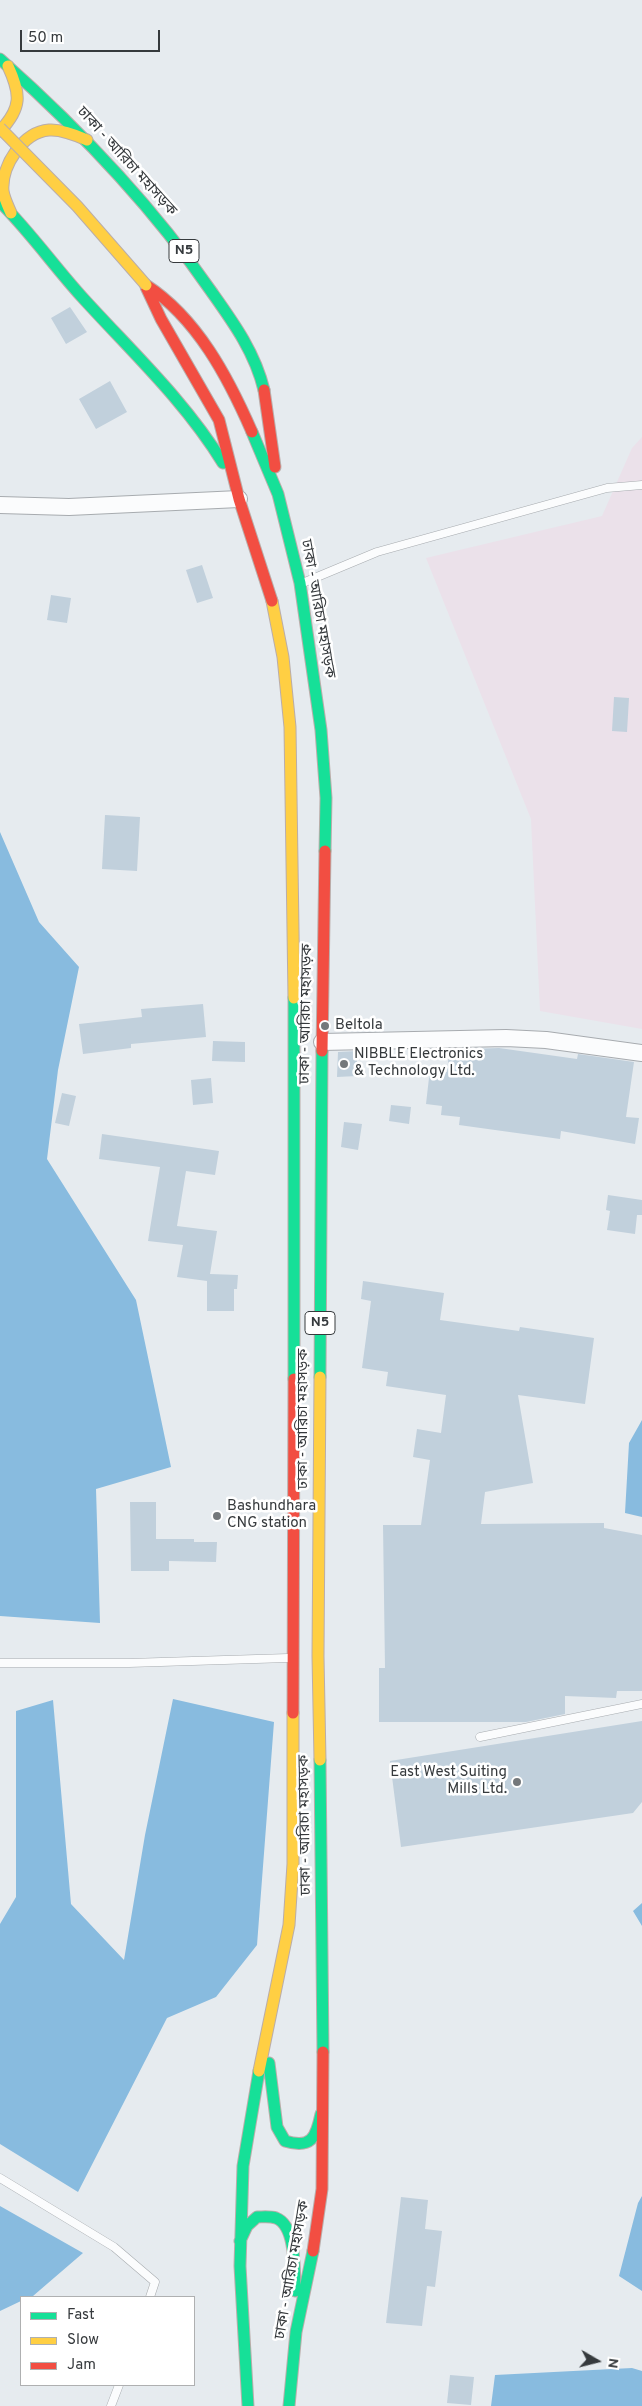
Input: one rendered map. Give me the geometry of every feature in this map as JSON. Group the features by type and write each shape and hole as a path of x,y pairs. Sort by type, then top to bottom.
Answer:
{"highway":[{"path":"0,132 17,110 19,96 16,81 4,63"},
{"name":"ঢাকা - আরিচা মহাসড়ক","path":"4,63 44,96 92,142 181,247 252,354 262,382 271,427 278,494 300,584 322,730 326,798 322,1042 318,1656 323,1969 322,2189 318,2230 296,2332 289,2406"},
{"name":"N5","path":"0,128 77,206 146,285 161,319 218,420 229,453 239,499 270,591 283,657 290,727 294,957 293,1864 289,1925 266,2034 243,2166 240,2266 248,2406"},
{"path":"11,213 3,190 4,175 9,162 35,134 49,130 73,134 92,142"},
{"path":"0,202 80,295 150,367 192,418 219,456 234,482"},
{"name":"ঢাকা - আরিচা মহাসড়ক","path":"146,285 166,298 179,310 211,354 243,412 278,494"},
{"path":"266,2034 278,2127 285,2141 298,2145 309,2142 317,2132 322,2107"},
{"path":"240,2241 247,2226 257,2217 269,2216 280,2219 290,2233 296,2332"}],"street":[{"path":"0,505 69,507 239,499"},
{"path":"322,1042 506,1038 546,1040 642,1053"}],"lane":[{"path":"300,584 377,552 608,488 642,485"},
{"path":"0,1663 292,1658"},
{"path":"480,1737 642,1704"},
{"path":"0,2178 114,2246 156,2282 150,2296"},
{"path":"111,2406 119,2386"}],"shaded area":[{"path":"642,437 642,1029 540,1011 531,819 426,558 602,516 632,448"}],"water":[{"path":"0,832 39,922 79,967 58,1070 47,1159 136,1300 171,1467 96,1489 100,1623 0,1616"},
{"path":"642,1420 642,1517 625,1513 629,1443"},
{"path":"173,1699 274,1722 257,1945 216,1997 167,2018 78,2192 0,2144 0,1924 16,1897 16,1711 53,1700 71,1904 124,1960 145,1835"},
{"path":"642,1903 642,1926 633,1911"},
{"path":"642,2196 642,2291 619,2276 638,2203"},
{"path":"0,2206 83,2253 33,2296 20,2296 20,2301 0,2311"},
{"path":"632,2368 642,2371 642,2406 491,2406 495,2375"}],"building":[{"path":"70,307 87,332 66,344 51,318"},
{"path":"110,381 127,412 96,429 79,399"},
{"path":"202,565 213,598 197,603 186,570"},
{"path":"51,595 71,598 67,623 47,620"},
{"path":"614,697 629,698 627,732 612,731"},
{"path":"105,815 140,817 137,871 102,869"},
{"path":"203,1004 206,1037 131,1044 131,1048 83,1054 79,1024 142,1017 141,1009"},
{"path":"213,1041 245,1042 245,1062 212,1061"},
{"path":"499,1048 577,1059 578,1054 634,1062 626,1117 639,1118 635,1144 561,1131 560,1139 459,1125 460,1117 441,1115 442,1106 426,1104 430,1069 447,1072 449,1053 469,1056 470,1049"},
{"name":"NIBBLE Electronics & Technology Ltd.","path":"357,1051 357,1076 337,1077 338,1052"},
{"path":"211,1078 213,1103 193,1105 191,1080"},
{"path":"62,1093 76,1096 69,1126 55,1123"},
{"path":"391,1105 411,1107 409,1124 389,1121"},
{"path":"344,1122 362,1124 358,1150 341,1147"},
{"path":"102,1134 219,1151 215,1175 186,1171 177,1226 217,1231 210,1274 238,1275 237,1289 234,1289 234,1311 207,1311 207,1281 177,1277 183,1245 148,1241 160,1167 99,1159"},
{"path":"608,1195 642,1200 642,1215 637,1215 635,1234 607,1230 610,1211 606,1210"},
{"path":"363,1281 444,1293 440,1320 519,1331 520,1327 594,1338 585,1404 518,1395 533,1483 485,1492 481,1524 604,1523 604,1528 642,1535 642,1691 617,1691 616,1698 565,1696 565,1714 526,1722 379,1722 379,1668 385,1668 383,1525 421,1525 430,1460 413,1457 417,1429 441,1433 446,1395 386,1386 388,1372 362,1368 371,1301 361,1299"},
{"path":"130,1502 156,1502 156,1539 194,1539 194,1542 217,1542 216,1562 169,1561 169,1571 131,1571"},
{"name":"East West Suiting Mills Ltd.","path":"642,1721 642,1802 633,1813 401,1847 390,1761"},
{"path":"401,2197 428,2200 425,2229 442,2231 435,2287 427,2286 422,2326 386,2323"},
{"path":"450,2375 474,2377 471,2405 447,2403"}],"traffic: fast":[{"path":"0,59 86,140 164,228 235,326 255,363 264,390"},
{"path":"0,202 22,225 82,297 192,418 223,463"},
{"path":"252,432 278,494 300,583 321,730 326,798 325,851"},
{"path":"294,998 294,1379"},
{"path":"320,1377 322,1051"},
{"path":"320,1760 323,2052"},
{"path":"269,2063 277,2127 285,2141 301,2144 311,2140 317,2129 321,2114"},
{"path":"248,2406 240,2266 243,2166 259,2071"},
{"path":"240,2241 247,2226 257,2217 274,2217 283,2223 288,2230 293,2251 295,2291"},
{"path":"289,2406 296,2332 313,2251"}],"traffic: slow":[{"path":"0,131 16,108 17,100 15,85 8,66"},
{"path":"0,128 77,206 146,285"},
{"path":"11,213 3,191 3,181 10,161 22,144 39,132 49,130 64,131 87,140"},
{"path":"272,601 283,657 290,727 294,998"},
{"path":"320,1377 318,1656 320,1760"},
{"path":"259,2071 289,1925 293,1864 293,1713"}],"traffic: jam":[{"path":"146,285 181,314 209,350 232,390 252,432"},
{"path":"146,287 161,319 219,420 239,499 272,601"},
{"path":"264,390 275,467"},
{"path":"322,1051 325,851"},
{"path":"293,1713 294,1379"},
{"path":"313,2251 322,2189 323,2052"}],"place":[{"name":"Beltola","path":"325,1026"},
{"name":"NIBBLE Electronics & Technology Ltd.","path":"344,1064"},
{"name":"Bashundhara CNG station","path":"217,1516"},
{"name":"East West Suiting Mills Ltd.","path":"517,1782"}]}
